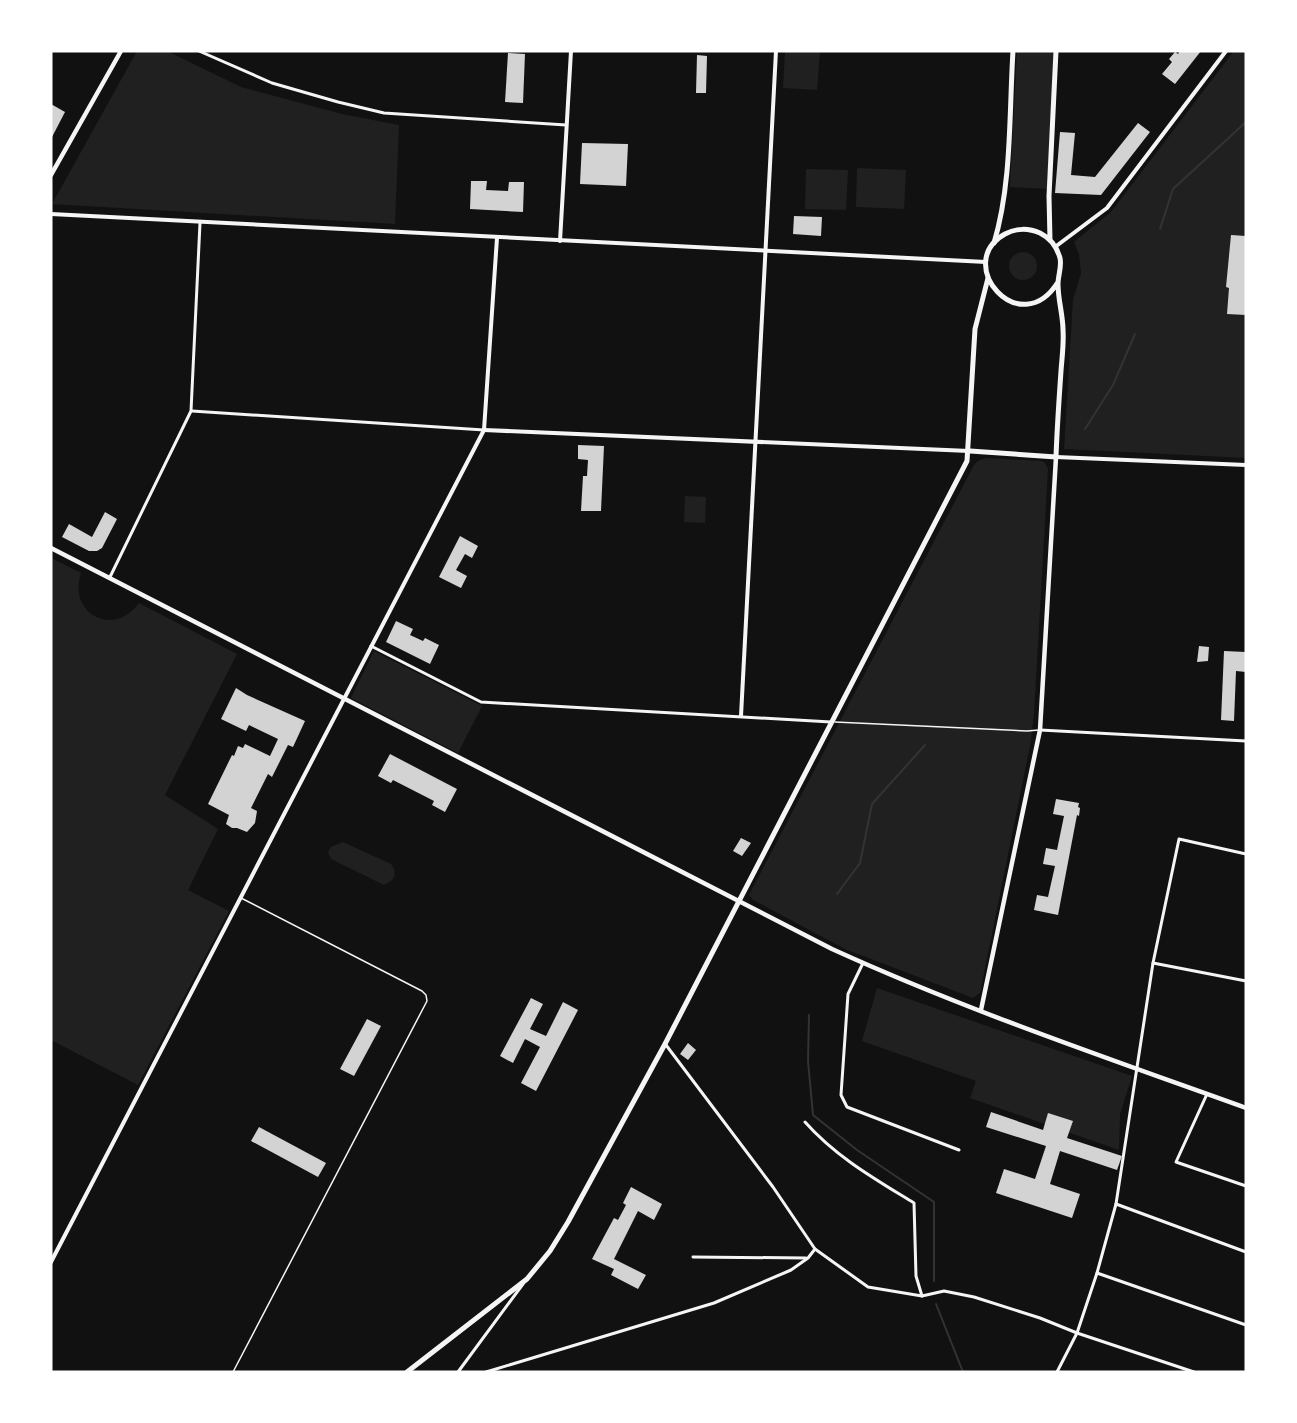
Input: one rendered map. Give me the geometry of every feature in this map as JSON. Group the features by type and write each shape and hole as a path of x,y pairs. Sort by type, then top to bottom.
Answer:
{"main road":[{"path":"51,175 121,51"},
{"path":"407,1372 527,1278 550,1251 568,1222 664,1044 968,461 975,329 988,278 986,262 994,244 1005,194 1013,51"},
{"path":"1050,240 1049,196 1056,51"},
{"path":"981,1010 1040,730 1063,330 1058,282 1061,267 1056,247 1041,234 1021,229 1001,237 994,244"},
{"path":"988,278 998,294 1016,304 1036,302 1045,298 1058,282"},
{"path":"969,451 1056,457"},
{"path":"51,548 738,902 863,963 981,1010 1246,1108"}],"street":[{"path":"199,51 272,83 384,113 566,125"},
{"path":"560,241 571,51"},
{"path":"741,716 776,51"},
{"path":"1056,247 1111,203 1226,51"},
{"path":"51,214 986,262"},
{"path":"110,577 191,411 200,223"},
{"path":"51,1262 484,430 497,238"},
{"path":"191,411 484,430 969,451"},
{"path":"1056,457 1246,465"},
{"path":"371,646 481,702 831,722"},
{"path":"1040,730 1246,741"},
{"path":"1057,1372 1077,1332 1097,1273 1116,1204 1138,1069 1152,963 1179,839 1246,854"},
{"path":"863,963 848,994 841,1095 847,1107 959,1150"},
{"path":"1152,963 1246,981"},
{"path":"664,1044 773,1187 815,1249 868,1287 922,1296 944,1291 974,1297 1040,1317 1194,1372"},
{"path":"1207,1094 1176,1162 1246,1186"},
{"path":"805,1122 819,1138 854,1166 914,1203 916,1276 922,1296"},
{"path":"1116,1204 1246,1252"},
{"path":"486,1372 714,1303 791,1270 808,1258 815,1249"},
{"path":"693,1257 808,1258"},
{"path":"1097,1273 1246,1325"},
{"path":"457,1372 527,1278"}],"lane":[{"path":"831,722 1040,730"},
{"path":"233,1372 427,1001 422,991 241,897"}],"shaded area":[{"path":"137,51 167,51 241,87 342,114 399,125 395,224 52,204"},
{"path":"785,51 820,51 817,90 783,88"},
{"path":"1017,51 1055,51 1047,189 1010,187"},
{"path":"1234,51 1246,51 1246,458 1064,449 1073,300 1081,273 1079,254 1074,242 1111,212"},
{"path":"857,168 906,170 904,209 856,207"},
{"path":"806,169 848,170 846,210 805,209"},
{"path":"1023,252 1033,256 1037,266 1033,276 1023,280 1013,276 1009,266 1013,256"},
{"path":"986,458 1042,461 1048,469 1034,714 1030,746 980,993 973,998 845,949 753,900 749,895 974,465"},
{"path":"685,496 706,497 705,523 684,522"},
{"path":"51,558 81,573 78,587 81,600 87,610 95,616 106,620 117,619 129,613 139,603 237,654 165,795 218,829 188,890 229,911 138,1085 51,1040"},
{"path":"374,651 482,706 458,753 351,698"},
{"path":"343,842 391,864 395,876 384,885 331,859 328,852 331,847"},
{"path":"877,988 1132,1076 1120,1114 1119,1150 970,1098 976,1081 862,1041"}],"building":[{"path":"1180,51 1201,51 1175,84 1162,74 1172,62 1169,59 1175,52 1178,54"},
{"path":"508,53 525,54 523,103 505,102"},
{"path":"697,55 707,56 706,93 696,93"},
{"path":"51,104 65,112 51,139"},
{"path":"1138,123 1150,132 1101,195 1055,193 1060,132 1075,133 1071,175 1095,177"},
{"path":"582,143 628,144 626,186 580,184"},
{"path":"471,181 487,181 486,190 508,191 509,182 524,182 523,212 470,209"},
{"path":"794,216 822,217 821,236 793,234"},
{"path":"1231,235 1246,236 1246,315 1227,314 1229,288 1226,287"},
{"path":"578,445 604,446 601,511 581,511 583,476 587,476 588,460 578,459"},
{"path":"105,512 117,519 102,548 97,551 89,551 62,537 69,524 92,537"},
{"path":"460,536 478,546 472,558 465,554 456,570 467,576 461,588 439,577"},
{"path":"396,621 413,629 410,635 423,641 425,638 439,645 430,664 386,642"},
{"path":"1199,646 1209,647 1208,661 1197,662"},
{"path":"1224,651 1246,652 1246,672 1236,671 1234,721 1221,720"},
{"path":"236,688 305,721 293,747 288,745 272,777 268,774 251,808 257,811 255,823 247,832 226,824 229,815 208,804 238,746 243,748 245,744 270,756 278,739 249,725 246,731 221,719"},
{"path":"390,754 457,789 445,812 432,805 434,801 393,780 391,783 378,776"},
{"path":"1056,799 1079,803 1080,808 1058,915 1034,910 1037,895 1048,897 1055,866 1043,864 1046,848 1057,850 1064,816 1053,814"},
{"path":"741,838 751,843 742,856 733,851"},
{"path":"531,998 543,1004 530,1029 546,1036 563,1002 578,1010 536,1091 521,1083 540,1047 525,1039 513,1063 500,1056"},
{"path":"367,1019 381,1026 354,1076 340,1069"},
{"path":"688,1043 696,1050 688,1060 680,1054"},
{"path":"991,1112 1043,1130 1048,1113 1073,1121 1067,1138 1122,1156 1117,1170 1060,1151 1050,1184 1080,1194 1072,1218 996,1193 1004,1169 1035,1179 1046,1146 986,1127"},
{"path":"259,1127 326,1163 318,1177 251,1141"},
{"path":"631,1187 662,1204 654,1220 638,1211 614,1259 646,1275 638,1289 611,1275 614,1269 592,1259 614,1218 618,1220 626,1205 623,1203"}],"waterway":[{"path":"1160,229 1173,189 1246,122"},
{"path":"1085,429 1113,385 1135,334"},
{"path":"837,894 860,863 872,804 925,745"},
{"path":"809,1015 808,1061 813,1115 857,1150 934,1202 934,1281"},
{"path":"936,1304 963,1372"}]}
